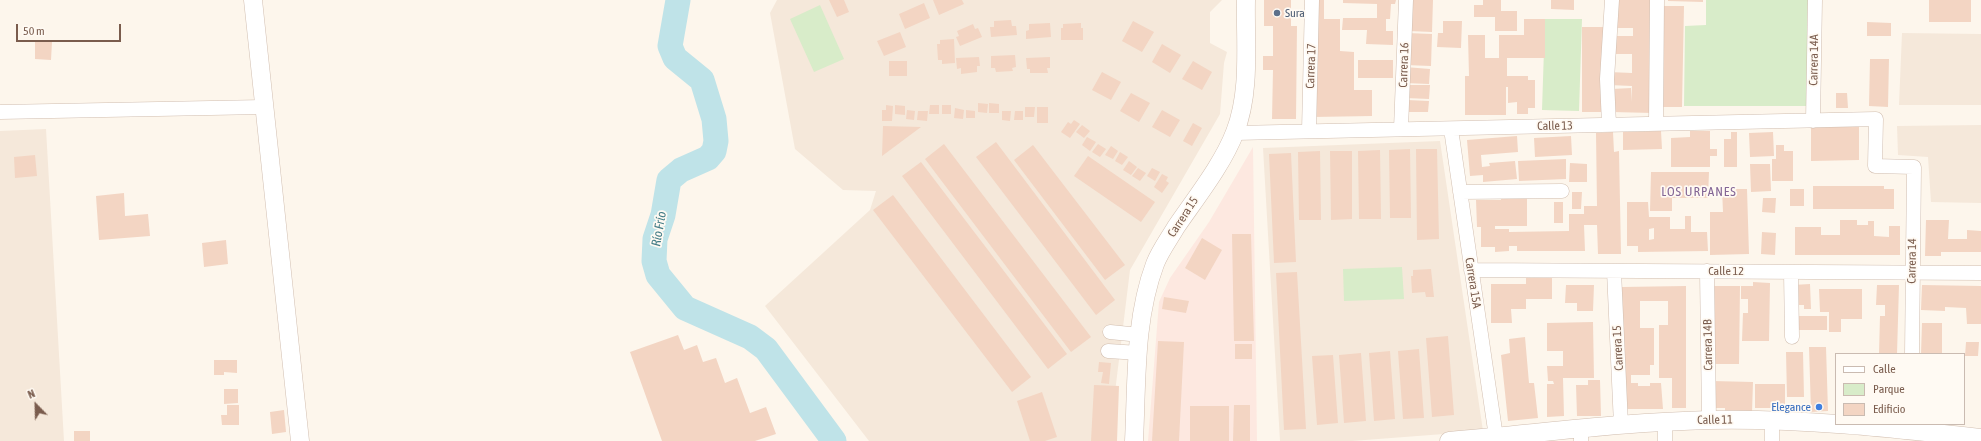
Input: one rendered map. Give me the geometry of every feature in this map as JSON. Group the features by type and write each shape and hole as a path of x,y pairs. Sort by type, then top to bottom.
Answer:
{"street":[{"path":"253,0 263,107 300,441"},
{"name":"Carrera 15","path":"1134,441 1140,344 1145,294 1156,262 1226,151 1235,133 1244,96 1246,0"},
{"name":"Carrera 17","path":"1309,131 1312,0"},
{"name":"Carrera 16","path":"1402,129 1406,0"},
{"path":"1609,125 1607,79 1612,0"},
{"path":"1656,124 1657,0"},
{"name":"Carrera 14A","path":"1813,121 1815,0"},
{"path":"0,112 263,107"},
{"name":"Calle 13","path":"1235,133 1876,120 1875,166 1914,167"},
{"name":"Carrera 15A","path":"1451,129 1471,270 1491,439"},
{"name":"Carrera 14","path":"1912,353 1911,272 1914,167"},
{"path":"1460,192 1562,191"},
{"name":"Calle 12","path":"1471,270 1981,273"},
{"name":"Carrera 15","path":"1614,271 1621,426"},
{"name":"Carrera 14B","path":"1707,271 1709,420"},
{"path":"1791,272 1792,337"},
{"path":"1110,332 1140,344"},
{"path":"1108,351 1140,344"},
{"name":"Calle 11","path":"1449,441 1581,435 1621,426 1709,420 1772,421 1886,435 1912,427 1981,438"},
{"path":"1772,421 1772,441"},
{"path":"1665,422 1665,441"}],"shaded area":[{"path":"777,0 1222,0 1210,12 1210,43 1227,52 1224,63 1220,114 1130,270 1116,384 1112,441 869,441 765,306 870,210 876,191 843,190 795,149 770,13"},
{"path":"1902,33 1981,34 1981,105 1899,105"},
{"path":"1981,125 1981,203 1931,202 1928,157 1898,155 1897,126"},
{"path":"46,129 64,441 0,441 0,131"},
{"path":"1440,141 1483,431 1352,441 1280,441 1263,148"},
{"path":"1253,147 1257,441 1148,441 1159,302 1170,278 1209,222"}],"green space":[{"path":"1706,0 1808,0 1807,106 1684,106 1685,26 1706,25"},
{"path":"820,5 844,59 814,72 790,19"},
{"path":"1545,19 1582,19 1579,111 1542,110"},
{"path":"1402,267 1404,299 1344,301 1343,269"}],"building":[{"path":"829,0 844,0 849,12 837,17"},
{"path":"933,0 962,0 964,4 939,15"},
{"path":"1264,0 1291,0 1291,26 1297,26 1296,119 1272,119 1273,70 1263,70 1263,56 1273,56 1273,26 1264,26"},
{"path":"1313,0 1324,0 1324,19 1340,19 1340,51 1354,52 1354,90 1372,90 1372,116 1313,117"},
{"path":"1343,0 1396,0 1395,4 1391,4 1390,19 1386,19 1386,31 1393,31 1393,45 1366,44 1367,30 1342,30 1343,18 1377,18 1377,4 1343,3"},
{"path":"1410,0 1433,0 1432,32 1409,31"},
{"path":"1483,0 1501,0 1501,11 1517,11 1517,31 1495,31 1495,17 1474,17 1474,5 1483,5"},
{"path":"1551,0 1574,0 1574,10 1551,9"},
{"path":"1617,0 1655,0 1653,113 1612,112 1612,89 1631,88 1631,102 1632,86 1609,85 1609,72 1632,73 1632,54 1612,54 1613,36 1633,36 1633,28 1617,28"},
{"path":"1703,0 1703,2 1668,1"},
{"path":"1929,0 1971,0 1971,22 1929,22"},
{"path":"924,3 930,18 905,29 899,14"},
{"path":"1662,6 1684,6 1682,107 1659,107"},
{"path":"1524,19 1545,19 1545,58 1507,58 1507,76 1528,76 1528,80 1535,80 1535,108 1528,108 1528,114 1517,114 1517,102 1508,103 1508,87 1506,87 1506,115 1465,115 1465,76 1469,76 1468,35 1485,35 1485,58 1499,58 1499,35 1524,35"},
{"path":"1011,20 1012,26 1016,26 1017,35 991,37 990,27 994,27 994,21"},
{"path":"1133,21 1154,32 1142,52 1122,41"},
{"path":"1443,21 1462,21 1461,48 1437,47 1438,33 1443,33"},
{"path":"1867,22 1891,23 1891,36 1867,36"},
{"path":"1050,23 1051,37 1026,39 1026,31 1029,30 1029,24"},
{"path":"1081,23 1081,28 1083,28 1083,40 1061,40 1061,28 1063,28 1063,24"},
{"path":"973,24 975,29 978,28 982,37 960,46 956,37 959,36 957,31"},
{"path":"1582,27 1604,27 1604,112 1582,112"},
{"path":"900,32 906,47 884,56 877,41"},
{"path":"1407,33 1432,34 1431,66 1405,65"},
{"path":"954,39 955,63 942,64 942,60 938,60 937,44 940,44 940,40"},
{"path":"35,42 52,42 51,60 35,59"},
{"path":"1162,44 1181,55 1170,73 1152,62"},
{"path":"1015,55 1016,67 1012,68 1013,71 996,72 995,68 991,68 991,56"},
{"path":"979,57 980,66 977,66 977,72 961,74 961,68 957,69 956,58"},
{"path":"1050,57 1050,68 1047,68 1048,73 1030,73 1030,69 1027,69 1026,58"},
{"path":"1870,59 1889,59 1888,107 1869,106"},
{"path":"1358,60 1393,60 1393,78 1358,78"},
{"path":"889,61 907,61 907,76 889,76"},
{"path":"1193,61 1212,72 1202,90 1182,79"},
{"path":"1405,67 1430,69 1429,84 1405,83"},
{"path":"1102,72 1121,82 1111,100 1092,90"},
{"path":"1407,85 1430,85 1429,99 1406,98"},
{"path":"1131,93 1150,103 1139,122 1120,111"},
{"path":"1836,93 1847,93 1848,108 1836,108"},
{"path":"1407,100 1429,101 1428,112 1406,112"},
{"path":"978,103 988,104 987,113 978,112"},
{"path":"989,103 999,104 999,113 989,113"},
{"path":"886,105 893,106 892,121 882,121 882,110 886,110"},
{"path":"895,105 905,106 905,115 895,114"},
{"path":"930,105 939,105 939,114 929,114"},
{"path":"942,105 951,105 951,114 942,114"},
{"path":"1025,107 1035,107 1034,117 1025,117"},
{"path":"1037,107 1048,107 1048,123 1037,123"},
{"path":"955,108 964,110 963,119 954,118"},
{"path":"907,110 915,111 914,120 906,119"},
{"path":"966,110 975,111 975,118 966,118"},
{"path":"1162,110 1180,120 1170,137 1152,127"},
{"path":"918,111 928,111 927,121 917,120"},
{"path":"1002,111 1011,111 1010,121 1002,120"},
{"path":"1015,111 1023,111 1023,120 1014,120"},
{"path":"1074,120 1080,124 1070,138 1061,132 1068,122 1071,124"},
{"path":"1193,123 1202,128 1192,146 1183,141"},
{"path":"1082,125 1090,131 1084,138 1076,132"},
{"path":"883,126 921,127 882,156"},
{"path":"1859,126 1859,160 1811,161 1811,127"},
{"path":"1661,131 1662,149 1623,150 1623,132"},
{"path":"1690,131 1710,131 1710,149 1717,149 1717,156 1710,156 1710,167 1671,167 1671,138 1690,137"},
{"path":"1613,132 1614,152 1619,151 1621,254 1598,254 1597,225 1584,225 1585,251 1517,251 1517,246 1509,246 1509,251 1495,252 1495,247 1481,247 1481,227 1477,227 1476,200 1501,200 1501,197 1527,198 1527,226 1495,226 1495,229 1509,229 1509,232 1569,231 1569,214 1584,214 1584,206 1597,206 1596,133"},
{"path":"1731,132 1737,132 1737,167 1724,167 1724,139 1731,139"},
{"path":"1773,132 1774,156 1750,157 1749,133"},
{"path":"1517,136 1518,152 1481,155 1482,167 1490,166 1489,163 1515,161 1517,179 1483,182 1483,175 1470,176 1467,140"},
{"path":"1571,136 1572,155 1535,157 1534,138"},
{"path":"1087,137 1096,142 1090,151 1082,145"},
{"path":"996,142 1115,300 1096,315 976,157"},
{"path":"944,144 1091,337 1071,352 925,159"},
{"path":"1098,144 1106,149 1100,157 1092,152"},
{"path":"1033,145 1125,265 1105,280 1014,160"},
{"path":"1776,145 1784,145 1784,151 1793,151 1793,181 1772,181 1772,159 1776,159"},
{"path":"1111,146 1118,151 1113,159 1105,155"},
{"path":"1410,149 1411,218 1390,218 1389,150"},
{"path":"1416,149 1437,149 1439,239 1417,240"},
{"path":"1380,150 1381,219 1359,219 1358,151"},
{"path":"1320,151 1321,220 1299,220 1298,152"},
{"path":"1330,151 1352,151 1352,219 1331,220"},
{"path":"1120,152 1128,157 1122,165 1115,161"},
{"path":"1291,153 1296,262 1274,263 1269,154"},
{"path":"35,155 37,176 15,178 14,157"},
{"path":"1088,156 1155,202 1141,222 1074,176"},
{"path":"1566,159 1566,179 1519,181 1518,161"},
{"path":"1129,161 1137,167 1131,175 1123,170"},
{"path":"921,162 1067,354 1048,369 902,176"},
{"path":"1570,163 1587,164 1587,182 1569,182"},
{"path":"1750,164 1770,164 1771,191 1751,192"},
{"path":"1138,168 1146,173 1140,181 1132,176"},
{"path":"1152,168 1160,172 1155,181 1147,176"},
{"path":"1651,172 1709,172 1708,198 1672,198 1672,211 1650,211"},
{"path":"1162,174 1168,177 1166,181 1169,183 1162,193 1154,187"},
{"path":"1813,186 1884,186 1884,189 1894,189 1894,209 1813,209"},
{"path":"1722,189 1747,189 1749,254 1710,255 1710,212 1723,212"},
{"path":"1790,189 1804,189 1804,206 1790,206"},
{"path":"1572,192 1582,192 1581,209 1572,209"},
{"path":"124,193 125,216 148,214 150,236 99,240 96,196"},
{"path":"893,195 1031,377 1012,392 873,210"},
{"path":"1763,198 1776,198 1775,213 1762,212"},
{"path":"1554,202 1563,202 1563,223 1554,223"},
{"path":"1627,202 1648,202 1649,217 1670,217 1670,229 1685,229 1685,216 1691,216 1691,232 1707,232 1708,251 1638,252 1638,246 1627,246","holes":["1654,228 1654,239 1649,240 1649,229"]},
{"path":"1840,220 1857,220 1857,225 1868,225 1868,221 1874,221 1874,236 1889,237 1889,226 1900,226 1900,255 1795,255 1795,227 1821,227 1821,235 1840,235"},
{"path":"1926,220 1949,220 1948,239 1967,239 1967,230 1981,231 1981,252 1941,252 1941,256 1925,256"},
{"path":"1762,232 1776,233 1775,255 1761,254"},
{"path":"1232,234 1251,234 1254,341 1234,341"},
{"path":"1202,238 1222,250 1205,280 1185,268"},
{"path":"226,240 228,264 204,267 202,243"},
{"path":"1431,269 1434,297 1426,297 1425,292 1412,293 1411,276 1413,276 1413,270"},
{"path":"1297,272 1306,429 1284,430 1276,273"},
{"path":"1526,278 1552,278 1552,299 1526,299 1526,309 1511,309 1512,323 1491,323 1491,284 1526,284"},
{"path":"1753,282 1770,283 1769,341 1742,341 1743,313 1748,313 1748,299 1741,299 1741,286 1753,286"},
{"path":"1810,284 1811,309 1804,309 1804,305 1794,305 1793,285"},
{"path":"1566,285 1594,285 1593,311 1577,311 1577,303 1565,303"},
{"path":"1877,285 1899,285 1897,353 1879,353 1880,316 1885,316 1885,305 1876,305"},
{"path":"1922,285 1981,286 1981,324 1967,324 1966,308 1945,307 1945,311 1921,310"},
{"path":"1686,286 1686,408 1672,408 1672,378 1659,378 1659,325 1668,325 1668,301 1640,301 1640,328 1654,328 1654,365 1650,365 1650,375 1631,375 1631,383 1638,383 1638,386 1650,386 1650,383 1661,383 1663,409 1622,409 1622,287"},
{"path":"1712,286 1740,286 1739,364 1714,364 1715,309 1712,309"},
{"path":"1819,289 1862,289 1862,319 1841,319 1841,332 1829,332 1829,312 1820,312"},
{"path":"1164,297 1189,301 1186,313 1162,309"},
{"path":"1793,316 1827,316 1827,330 1793,330"},
{"path":"1593,322 1594,378 1563,378 1564,416 1547,417 1547,384 1554,384 1553,381 1548,381 1547,366 1563,366 1563,351 1547,351 1547,323"},
{"path":"1922,323 1942,323 1942,353 1921,353"},
{"path":"678,335 684,350 697,345 703,362 716,358 725,383 737,378 750,413 766,407 776,434 755,441 662,441 630,352"},
{"path":"1448,336 1454,415 1432,417 1426,338"},
{"path":"1525,337 1529,383 1534,383 1538,418 1508,421 1501,355 1510,353 1509,339"},
{"path":"1158,341 1184,342 1179,441 1152,441"},
{"path":"1966,342 1979,342 1978,356 1965,356"},
{"path":"1235,344 1252,344 1252,359 1235,359"},
{"path":"1809,347 1826,347 1828,411 1811,412"},
{"path":"1419,349 1424,418 1403,419 1398,351"},
{"path":"1390,351 1395,419 1374,421 1369,353"},
{"path":"1786,352 1803,352 1804,397 1787,397"},
{"path":"1361,353 1366,421 1344,423 1339,355"},
{"path":"1333,355 1338,423 1317,425 1312,356"},
{"path":"214,360 237,360 237,373 224,372 224,375 214,375"},
{"path":"1099,362 1111,363 1109,384 1101,383 1103,372 1098,372"},
{"path":"1588,380 1600,380 1601,416 1577,416 1576,385 1588,385"},
{"path":"1712,381 1753,382 1752,413 1725,413 1725,408 1712,408"},
{"path":"1755,384 1785,384 1785,408 1755,408"},
{"path":"1094,385 1119,386 1117,441 1091,441"},
{"path":"224,389 238,389 238,403 224,404"},
{"path":"1042,392 1057,437 1045,441 1030,441 1017,401"},
{"path":"227,405 239,405 239,425 222,425 221,415 227,415"},
{"path":"1234,405 1250,405 1250,441 1233,441"},
{"path":"1190,406 1229,406 1229,441 1190,441"},
{"path":"284,410 286,432 272,434 270,412"},
{"path":"74,431 90,431 90,441 74,441"}],"waterway":[{"name":"Río Frío","path":"678,0 670,46 675,58 702,80 714,119 716,141 714,151 708,158 681,170 669,180 663,215 655,239 654,261 658,275 685,308 750,337 766,349 834,441"}],"place":[{"name":"Sura","path":"1277,13"},
{"name":"Elegance","path":"1819,407"}],"district":[{"name":"LOS URPANES","path":"1699,192"}]}
